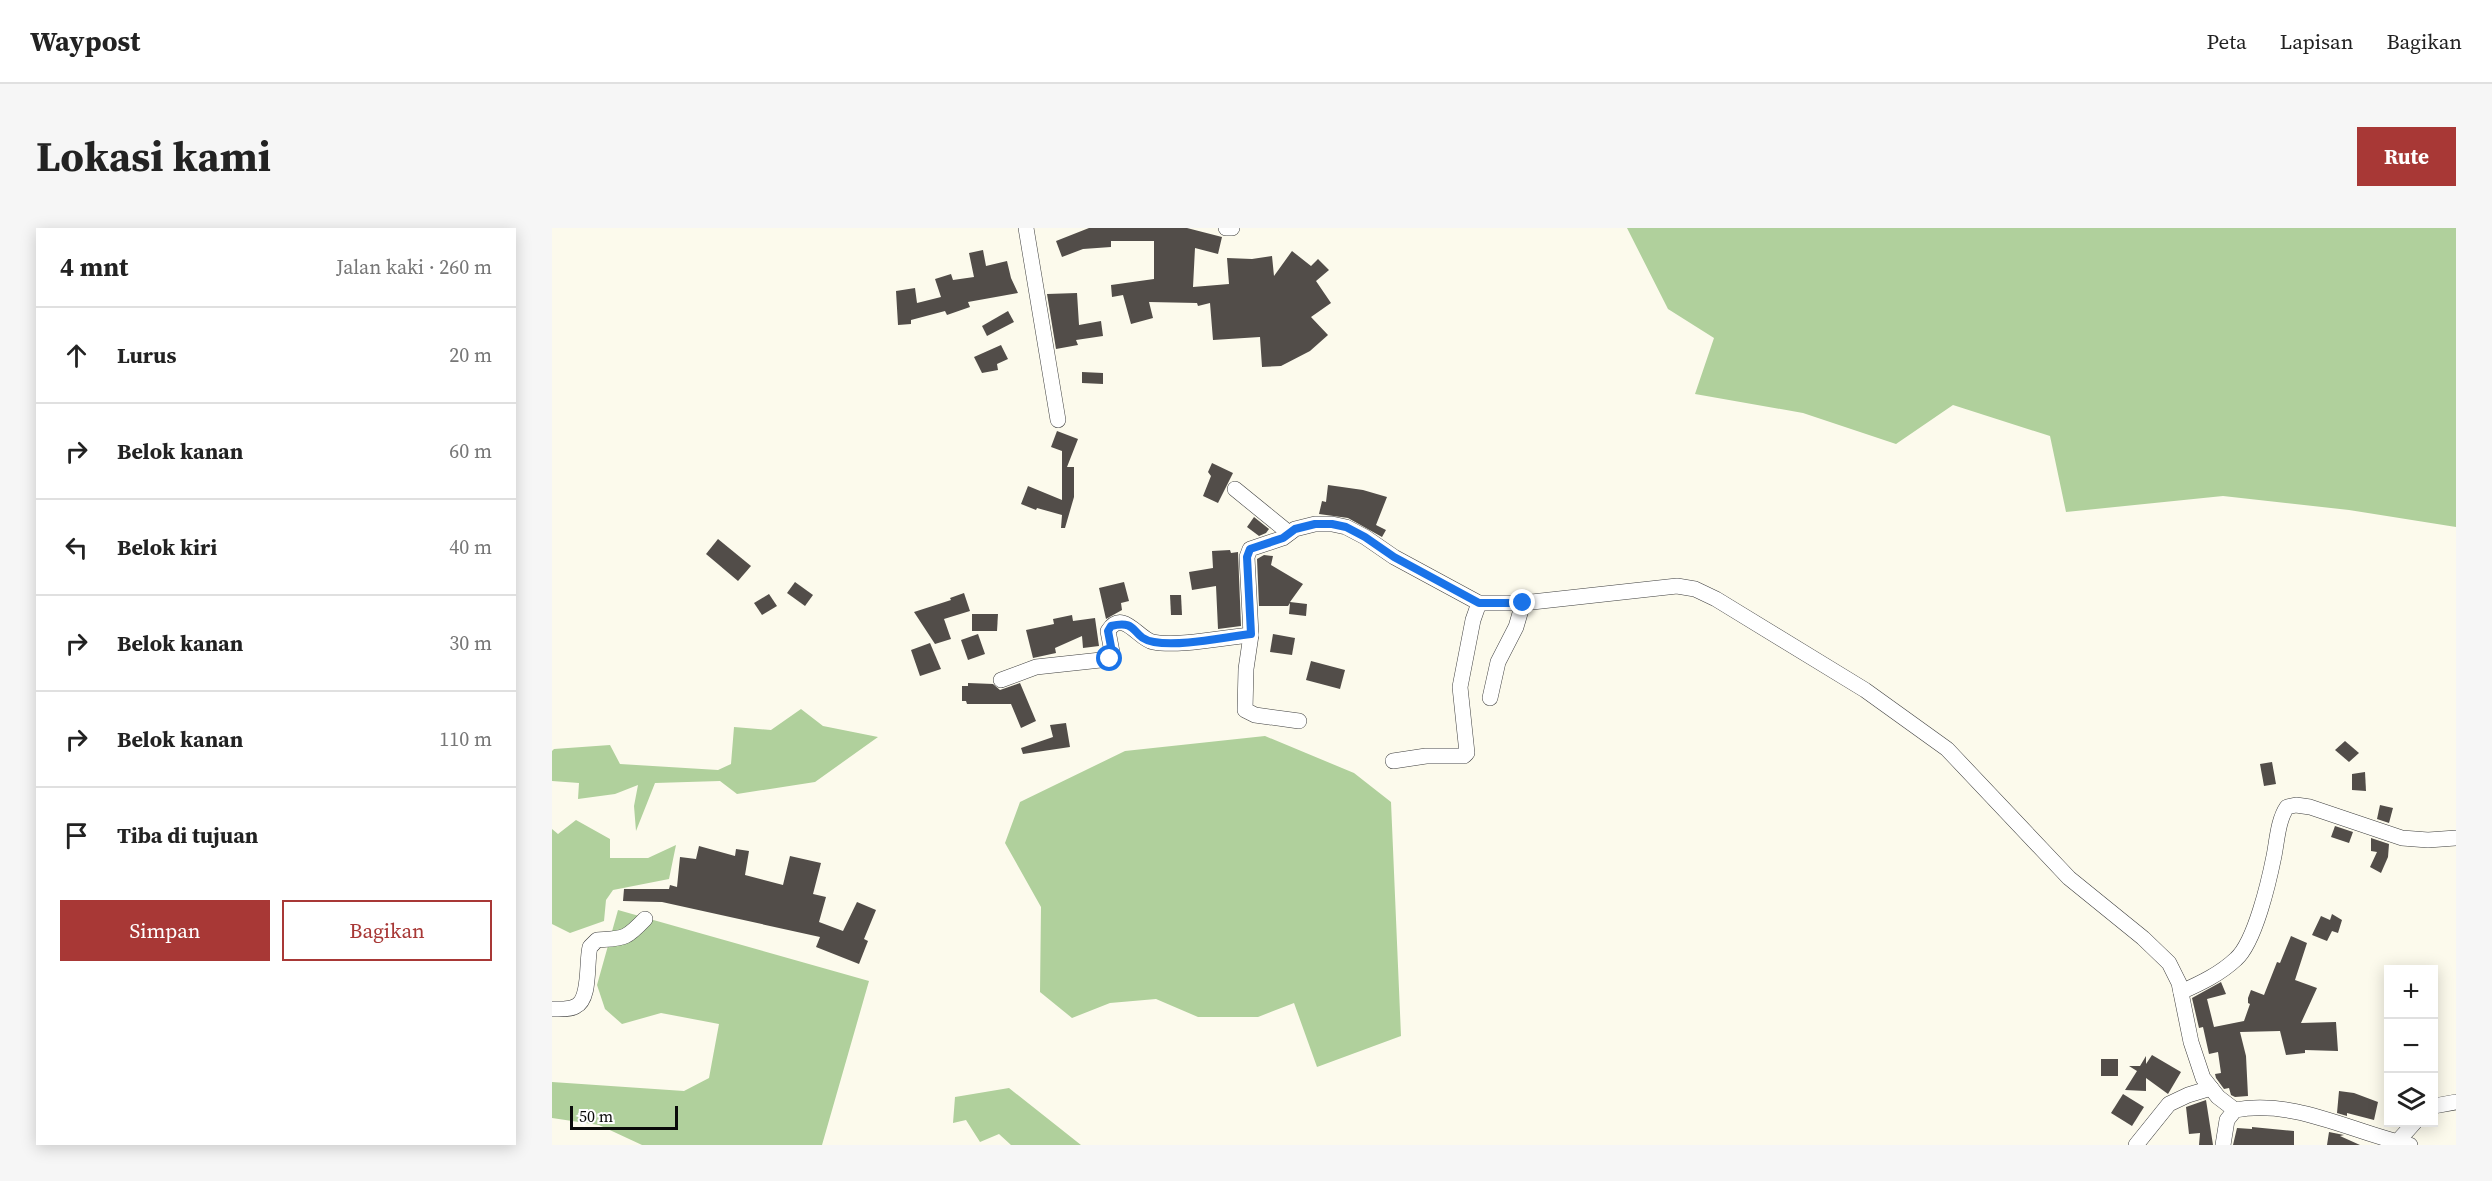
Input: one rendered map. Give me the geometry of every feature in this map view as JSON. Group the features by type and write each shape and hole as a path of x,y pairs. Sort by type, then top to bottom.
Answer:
{"street":[{"path":"1226,228 1232,228"},
{"path":"1030,230 1058,420"},
{"path":"1235,489 1289,533"},
{"path":"1299,721 1255,715 1245,710 1246,669 1251,634 1247,557 1250,549 1283,538 1295,529 1315,524 1346,527 1394,557 1479,603 1523,603 1606,596 1677,586 1695,589 1726,605 1865,690 1947,749 2062,872 2143,938 2169,963 2179,983 2191,1042 2203,1078 2235,1110"},
{"path":"1393,761 1426,756 1464,756 1467,753 1460,687 1473,620 1479,603"},
{"path":"1490,698 1498,662 1516,627 1523,603"},
{"path":"1001,680 1036,667 1110,659 1112,652 1108,631 1111,626 1122,623 1131,625 1143,639 1166,644 1251,634"},
{"path":"2181,992 2209,979 2238,957 2255,925 2266,893 2282,819 2287,807 2296,805 2310,807 2402,838 2428,840 2456,838"},
{"path":"552,1009 575,1007 582,1001 586,993 587,956 590,946 597,940 621,939 632,933 645,919"},
{"path":"2136,1145 2169,1104 2211,1088"},
{"path":"2438,1106 2456,1102"},
{"path":"2223,1145 2227,1120 2235,1110 2256,1106 2276,1107 2301,1113 2403,1144 2412,1127"}],"green space":[{"path":"1627,228 2456,228 2456,527 2349,510 2223,496 2066,512 2050,436 1953,405 1896,444 1803,413 1695,394 1714,338 1668,309"},
{"path":"801,709 823,726 878,737 815,782 737,794 720,781 655,783 636,831 634,806 638,785 615,794 578,799 579,783 552,781 552,751 554,749 610,745 620,764 718,770 731,764 734,727 771,730"},
{"path":"1265,736 1354,773 1391,802 1401,1036 1317,1067 1294,1003 1258,1017 1198,1017 1156,999 1110,1003 1072,1018 1040,992 1041,907 1005,843 1020,802 1125,751"},
{"path":"576,820 610,839 610,858 648,858 676,845 669,879 613,890 606,900 604,921 570,933 552,924 552,829 558,834"},
{"path":"618,910 869,981 822,1145 642,1145 599,1125 552,1118 552,1082 684,1091 709,1078 719,1024 661,1013 622,1024 605,1009 597,985"},
{"path":"1009,1088 1081,1145 1011,1145 999,1134 980,1142 966,1120 953,1123 955,1097"}],"building":[{"path":"1089,228 1187,228 1222,237 1218,254 1195,248 1193,287 1229,284 1227,258 1252,259 1272,256 1274,276 1292,251 1311,266 1318,259 1329,270 1316,281 1331,303 1311,317 1328,335 1310,351 1281,366 1262,367 1260,337 1213,340 1210,303 1198,306 1197,303 1149,302 1153,318 1131,324 1123,295 1112,297 1111,285 1154,279 1154,241 1111,241 1111,247 1083,249 1062,257 1056,241"},
{"path":"983,250 986,266 1007,261 1018,293 968,302 970,307 947,315 945,311 911,320 911,324 898,325 896,291 915,288 917,303 941,297 935,279 951,274 953,280 974,277 969,253"},
{"path":"1077,293 1079,325 1101,321 1103,336 1076,340 1078,345 1056,349 1047,294"},
{"path":"1008,311 1014,322 987,336 982,326"},
{"path":"1001,345 1008,359 997,364 998,370 982,373 974,357"},
{"path":"1082,372 1103,373 1103,384 1082,383"},
{"path":"1057,431 1078,439 1067,467 1074,467 1074,497 1065,528 1061,528 1062,515 1037,508 1036,510 1021,504 1028,486 1062,500 1062,451 1051,447"},
{"path":"1212,463 1233,473 1218,503 1203,496 1211,476 1208,472"},
{"path":"1328,485 1363,490 1387,497 1376,525 1386,530 1382,537 1348,518 1319,514 1322,501 1326,502"},
{"path":"1254,517 1269,529 1266,533 1259,536 1247,527"},
{"path":"718,539 751,566 738,581 706,554"},
{"path":"1230,550 1231,553 1238,552 1241,626 1218,629 1216,586 1192,590 1189,572 1213,568 1212,551"},
{"path":"1264,555 1273,556 1271,565 1303,584 1290,602 1307,604 1306,616 1289,614 1290,603 1288,606 1259,606 1257,559"},
{"path":"795,582 813,595 805,606 787,593"},
{"path":"1124,582 1129,601 1121,603 1122,610 1106,619 1099,588"},
{"path":"964,593 970,611 944,619 951,639 935,644 914,612 951,600 950,598"},
{"path":"769,594 777,606 762,615 754,603"},
{"path":"1170,595 1181,595 1182,615 1171,615"},
{"path":"972,614 998,614 997,631 972,631"},
{"path":"1072,615 1073,621 1095,618 1099,646 1083,648 1082,636 1055,648 1056,653 1033,658 1026,630 1054,624 1053,619"},
{"path":"978,634 985,654 968,660 961,640"},
{"path":"1273,634 1295,638 1292,655 1270,652"},
{"path":"930,643 941,669 920,676 911,650"},
{"path":"1311,661 1345,670 1340,689 1306,680"},
{"path":"968,683 993,684 1000,690 1020,683 1036,721 1021,728 1011,704 967,704 966,701 962,701 962,686 968,686"},
{"path":"1066,723 1070,747 1023,754 1021,748 1053,737 1050,725"},
{"path":"2345,741 2359,753 2349,762 2335,750"},
{"path":"2272,762 2276,784 2264,786 2260,764"},
{"path":"2365,772 2366,791 2352,790 2352,774"},
{"path":"2380,805 2393,808 2389,823 2377,819"},
{"path":"2335,826 2353,832 2349,843 2331,837"},
{"path":"2371,838 2389,844 2388,857 2381,873 2370,867 2377,852 2371,851"},
{"path":"699,846 735,856 736,849 749,851 745,875 783,885 790,856 821,863 813,894 826,897 819,922 843,931 857,902 876,910 864,939 868,941 859,964 816,947 820,937 662,902 623,901 624,889 669,889 670,885 677,887 680,857 696,859"},
{"path":"2332,914 2342,920 2338,933 2332,931 2327,941 2312,935 2321,916 2330,920"},
{"path":"2291,936 2307,943 2295,980 2317,988 2301,1023 2336,1022 2338,1051 2305,1050 2305,1053 2286,1055 2280,1031 2240,1032 2246,1056 2248,1096 2235,1097 2231,1095 2229,1088 2224,1089 2216,1078 2215,1074 2221,1073 2218,1052 2209,1054 2203,1027 2199,1028 2192,998 2221,982 2226,994 2207,999 2214,1027 2244,1021 2250,1004 2248,998 2251,990 2264,995 2277,962 2280,963"},
{"path":"2152,1055 2181,1072 2168,1094 2146,1078 2146,1091 2125,1090 2137,1071 2129,1066 2140,1066 2146,1056 2146,1064"},
{"path":"2101,1059 2118,1059 2118,1076 2101,1076"},
{"path":"2339,1091 2354,1093 2378,1102 2374,1120 2347,1113 2347,1116 2337,1113"},
{"path":"2123,1094 2144,1107 2132,1126 2111,1113"},
{"path":"2206,1100 2213,1145 2199,1145 2200,1133 2189,1134 2186,1107"},
{"path":"2252,1127 2294,1131 2294,1145 2233,1145 2237,1128 2252,1129"},
{"path":"2329,1132 2344,1135 2340,1136 2360,1145 2327,1145"}],"route":[{"path":"1110,659 1112,652 1108,631 1111,626 1122,623 1131,625 1143,639 1166,644 1251,634 1247,557 1250,549 1283,538 1295,529 1315,524 1346,527 1394,557 1479,603 1523,603"}]}
